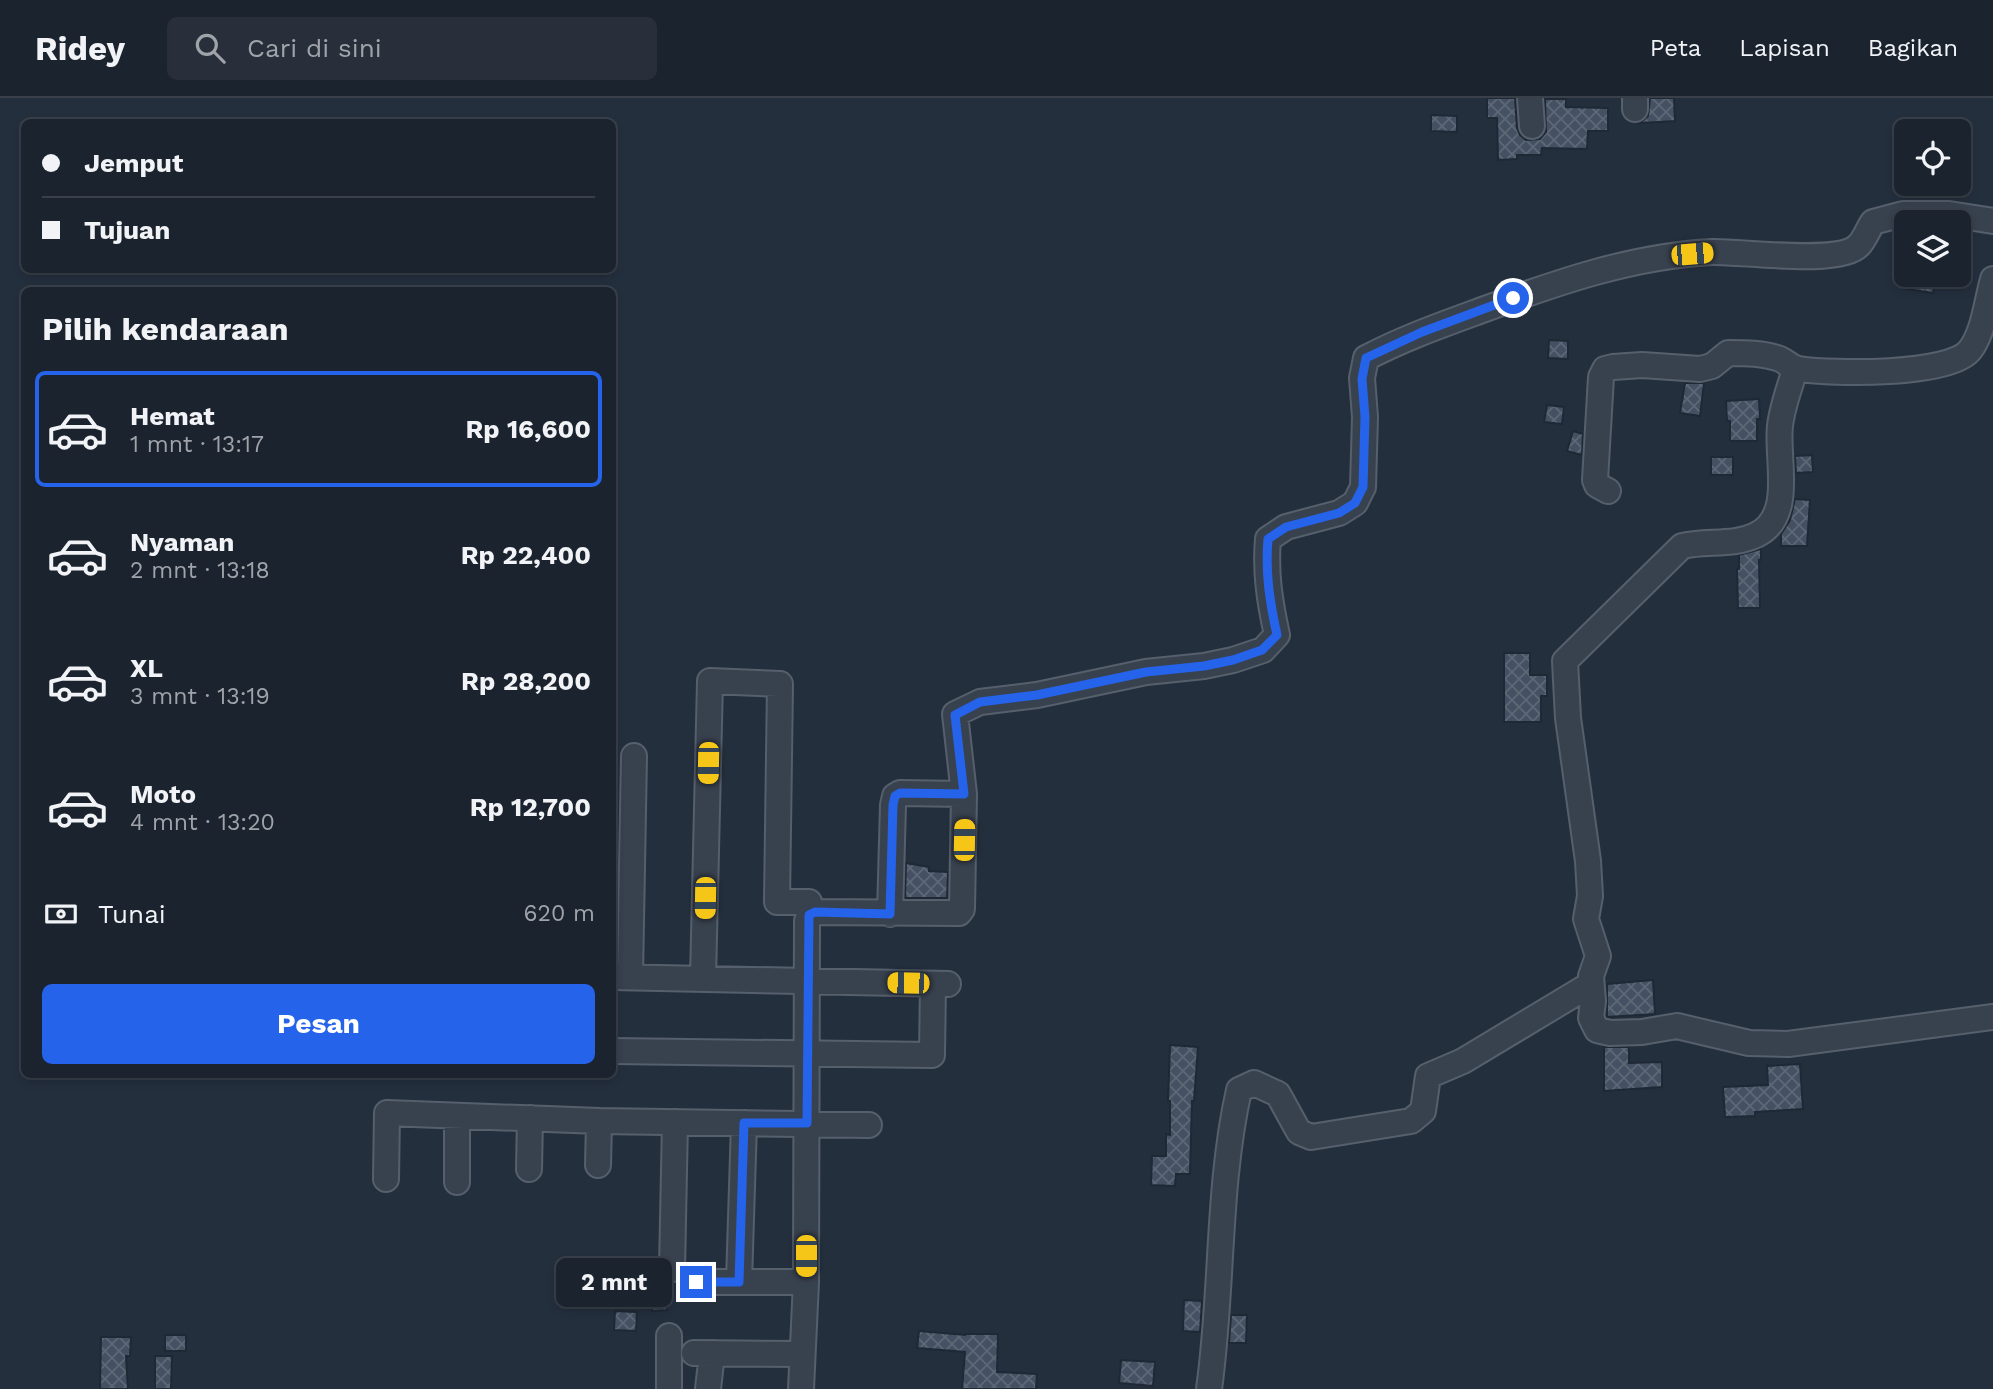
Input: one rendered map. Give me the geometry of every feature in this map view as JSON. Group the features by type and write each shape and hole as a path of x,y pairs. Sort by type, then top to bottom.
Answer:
{"street":[{"path":"1531,98 1532,126"},
{"path":"809,915 815,912 954,914 962,909 964,794 955,715 980,702 1037,695 1146,672 1224,662 1262,650 1277,635 1268,593 1268,539 1286,527 1339,513 1355,503 1363,487 1365,417 1362,379 1366,358 1422,332 1559,282 1669,256 1715,252 1767,256 1846,252 1859,246 1872,222 1903,214 1949,214 1993,221"},
{"path":"1608,491 1597,485 1595,480 1601,377 1605,369 1642,365 1700,369 1713,366 1728,353 1782,359 1795,369 1850,373 1918,368 1958,360 1970,349 1979,330 1993,279"},
{"path":"1795,369 1780,424 1780,505 1769,527 1753,537 1695,542 1682,546 1565,661 1573,756 1588,860 1590,896 1586,919 1598,956 1591,976 1591,1018 1597,1030 1610,1033 1642,1032 1677,1026 1749,1043 1788,1044 1993,1017"},
{"path":"703,979 710,681 780,684 777,902 809,902 806,1282 801,1389"},
{"path":"616,1051 932,1055 942,984 621,977 634,756"},
{"path":"890,914 895,796 900,793 964,794"},
{"path":"1209,1389 1215,1345 1229,1141 1238,1090 1254,1083 1278,1094 1299,1132 1311,1137 1411,1121 1423,1111 1428,1076 1463,1061 1591,985"},
{"path":"386,1179 387,1113 599,1121 869,1125"},
{"path":"457,1116 457,1182"},
{"path":"529,1169 530,1118"},
{"path":"598,1165 599,1121"},
{"path":"672,1269 675,1122"},
{"path":"739,1282 744,1123"},
{"path":"696,1282 806,1282"},
{"path":"669,1336 669,1389"},
{"path":"708,1389 703,1353 802,1353"}],"building":[{"path":"1487,98 1515,98 1517,128 1526,140 1540,139 1546,132 1545,99 1566,99 1566,107 1608,108 1608,131 1588,131 1587,149 1542,148 1541,155 1517,155 1517,159 1498,160 1497,118 1487,118"},
{"path":"1650,98 1674,98 1675,121 1640,123 1648,116"},
{"path":"1431,115 1457,116 1457,132 1431,131"},
{"path":"1907,287 1934,287 1933,293"},
{"path":"1549,340 1568,341 1568,359 1548,358"},
{"path":"1685,383 1704,383 1700,416 1680,413"},
{"path":"1759,399 1757,441 1730,441 1726,401"},
{"path":"1547,405 1564,407 1562,424 1544,422"},
{"path":"1573,431 1583,434 1582,455 1567,451"},
{"path":"1812,455 1813,472 1796,473 1795,456"},
{"path":"1711,457 1733,457 1733,475 1711,475"},
{"path":"1795,499 1810,500 1807,546 1781,546 1781,534 1790,520"},
{"path":"1761,549 1760,608 1738,608 1739,555"},
{"path":"1504,653 1530,653 1530,675 1547,675 1547,696 1541,696 1541,722 1504,722"},
{"path":"906,863 929,867 929,871 948,872 947,898 905,898"},
{"path":"1653,980 1655,1014 1607,1017 1607,984"},
{"path":"1170,1045 1198,1047 1192,1101 1190,1174 1176,1174 1175,1186 1151,1185 1152,1156 1166,1156 1166,1134 1170,1135"},
{"path":"1604,1047 1629,1047 1629,1063 1662,1062 1662,1087 1604,1091"},
{"path":"1800,1064 1803,1109 1725,1117 1723,1087 1768,1085 1767,1066"},
{"path":"651,1294 666,1294 667,1310 652,1311"},
{"path":"1184,1300 1202,1301 1200,1332 1183,1331"},
{"path":"615,1311 637,1312 636,1331 614,1330"},
{"path":"1231,1315 1247,1315 1246,1343 1229,1343"},
{"path":"919,1331 965,1335 998,1334 997,1372 1037,1374 1036,1389 962,1389 965,1352 917,1348"},
{"path":"165,1335 186,1335 186,1351 165,1351"},
{"path":"101,1337 131,1337 130,1356 126,1356 128,1389 100,1389"},
{"path":"155,1356 172,1356 171,1389 155,1389"},
{"path":"1121,1360 1155,1362 1153,1386 1119,1383"}],"route":[{"path":"696,1282 739,1282 744,1123 807,1123 809,915 815,912 890,914 895,796 900,793 964,794 955,715 980,702 1037,695 1146,672 1204,666 1262,650 1277,635 1268,593 1268,539 1286,527 1339,513 1355,503 1363,487 1365,417 1362,379 1366,358 1422,332 1513,298"}]}
